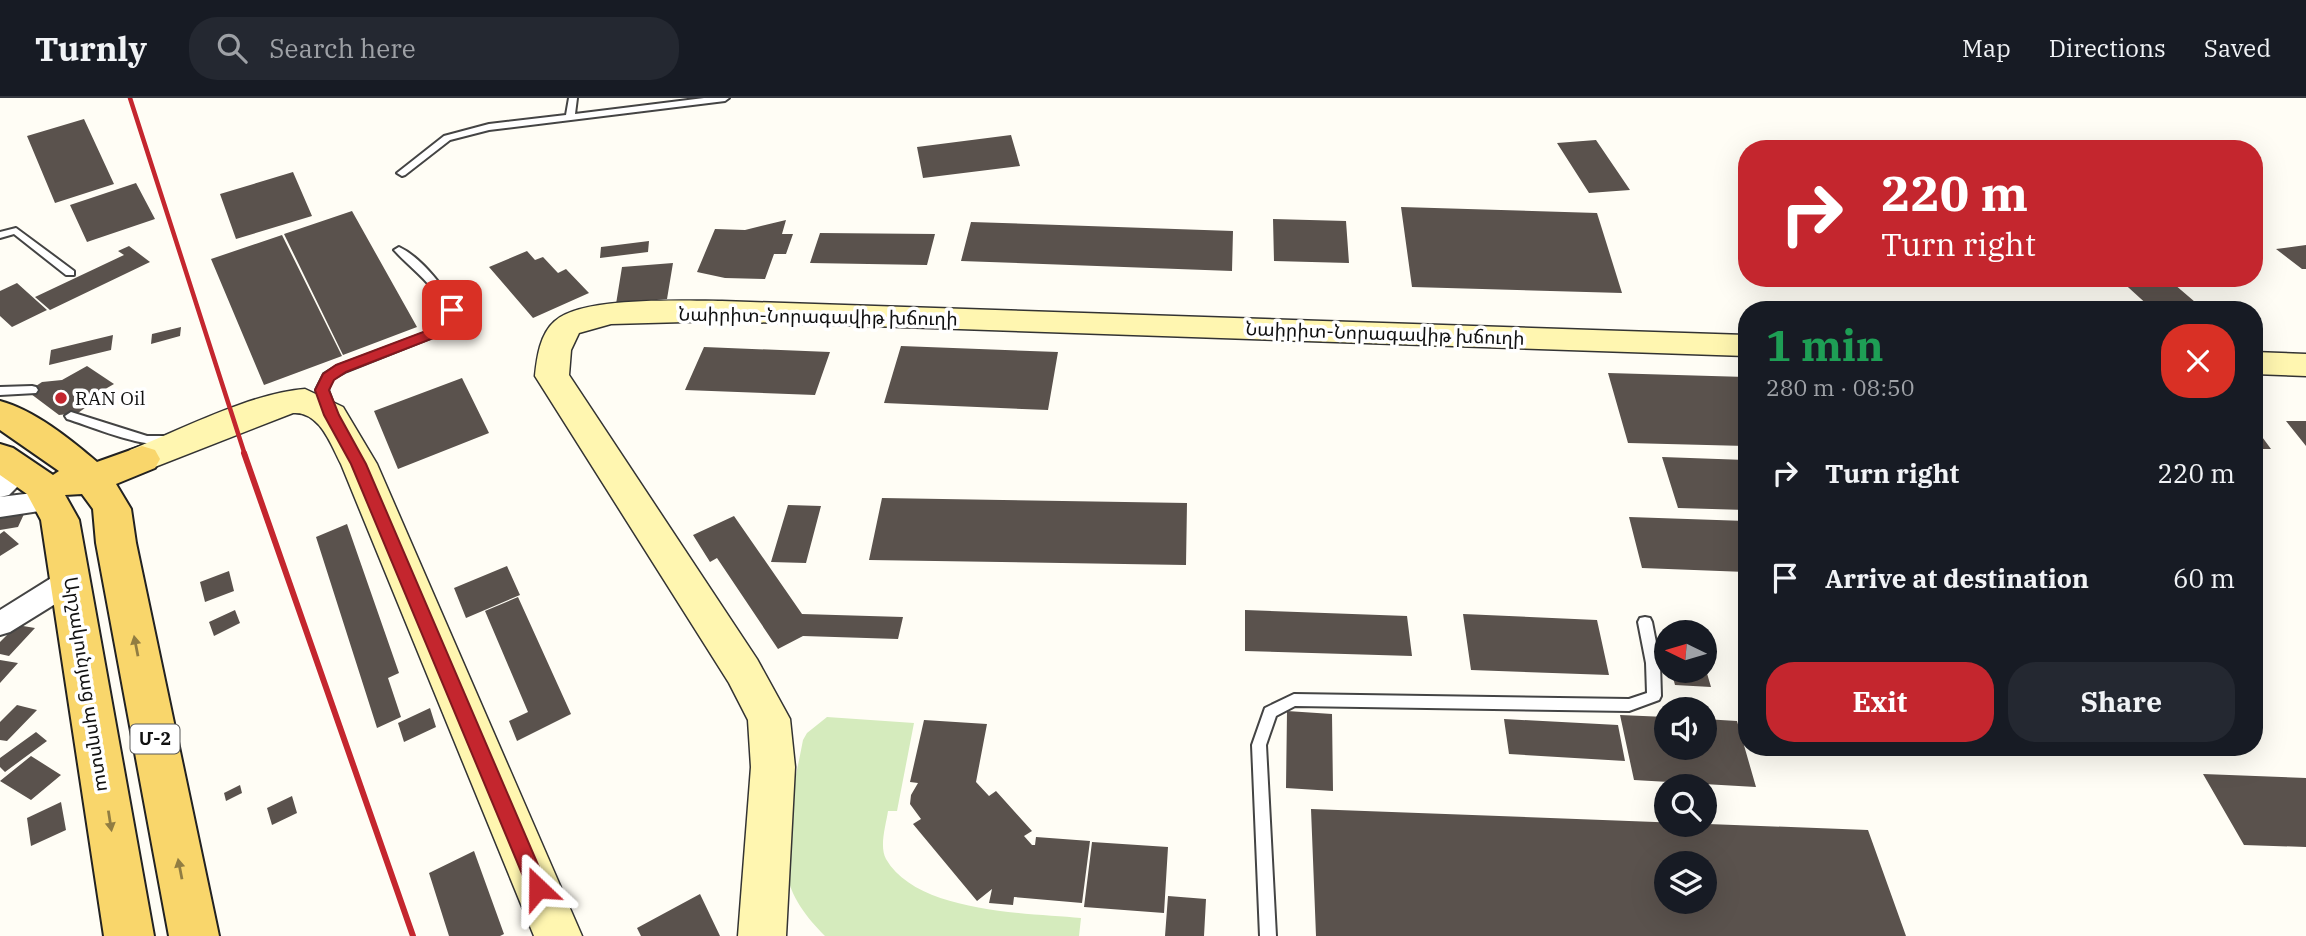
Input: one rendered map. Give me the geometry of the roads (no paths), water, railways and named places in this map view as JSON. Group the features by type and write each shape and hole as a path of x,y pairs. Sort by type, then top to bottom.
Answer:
{"main road":[{"path":"0,413 59,452 101,493"},
{"path":"59,452 96,460 142,459"},
{"path":"22,480 101,493 122,484 142,459"},
{"name":"Արշակունյաց պողոտա","path":"22,480 60,520 129,936"},
{"name":"Մ-2","path":"101,493 194,936"}],"street":[{"name":"Նաիրիտ-Նորագավիթ խճուղի","path":"762,936 773,767 769,719 743,671 552,376 552,358 559,339 569,325 598,316 656,312 810,314 1738,346"},
{"path":"2263,363 2306,365"},
{"path":"142,459 290,402 305,401 331,415 359,464 558,936"},
{"path":"0,507 22,480"},
{"path":"0,624 71,580"}],"lane":[{"path":"570,115 573,98"},
{"path":"402,173 447,138 489,127 725,98"},
{"path":"0,235 16,231 70,273"},
{"path":"331,415 322,390 328,377 341,369 439,331 453,318 452,310 436,287 399,250"},
{"path":"0,391 32,390"},
{"path":"71,416 148,440 189,440"},
{"path":"1268,936 1259,745 1270,712 1294,700 1629,705 1654,696 1653,663 1645,622"}],"railway":[{"path":"130,98 245,455"},
{"path":"244,453 413,936"}],"place":[{"name":"RAN Oil","path":"61,398"}]}
